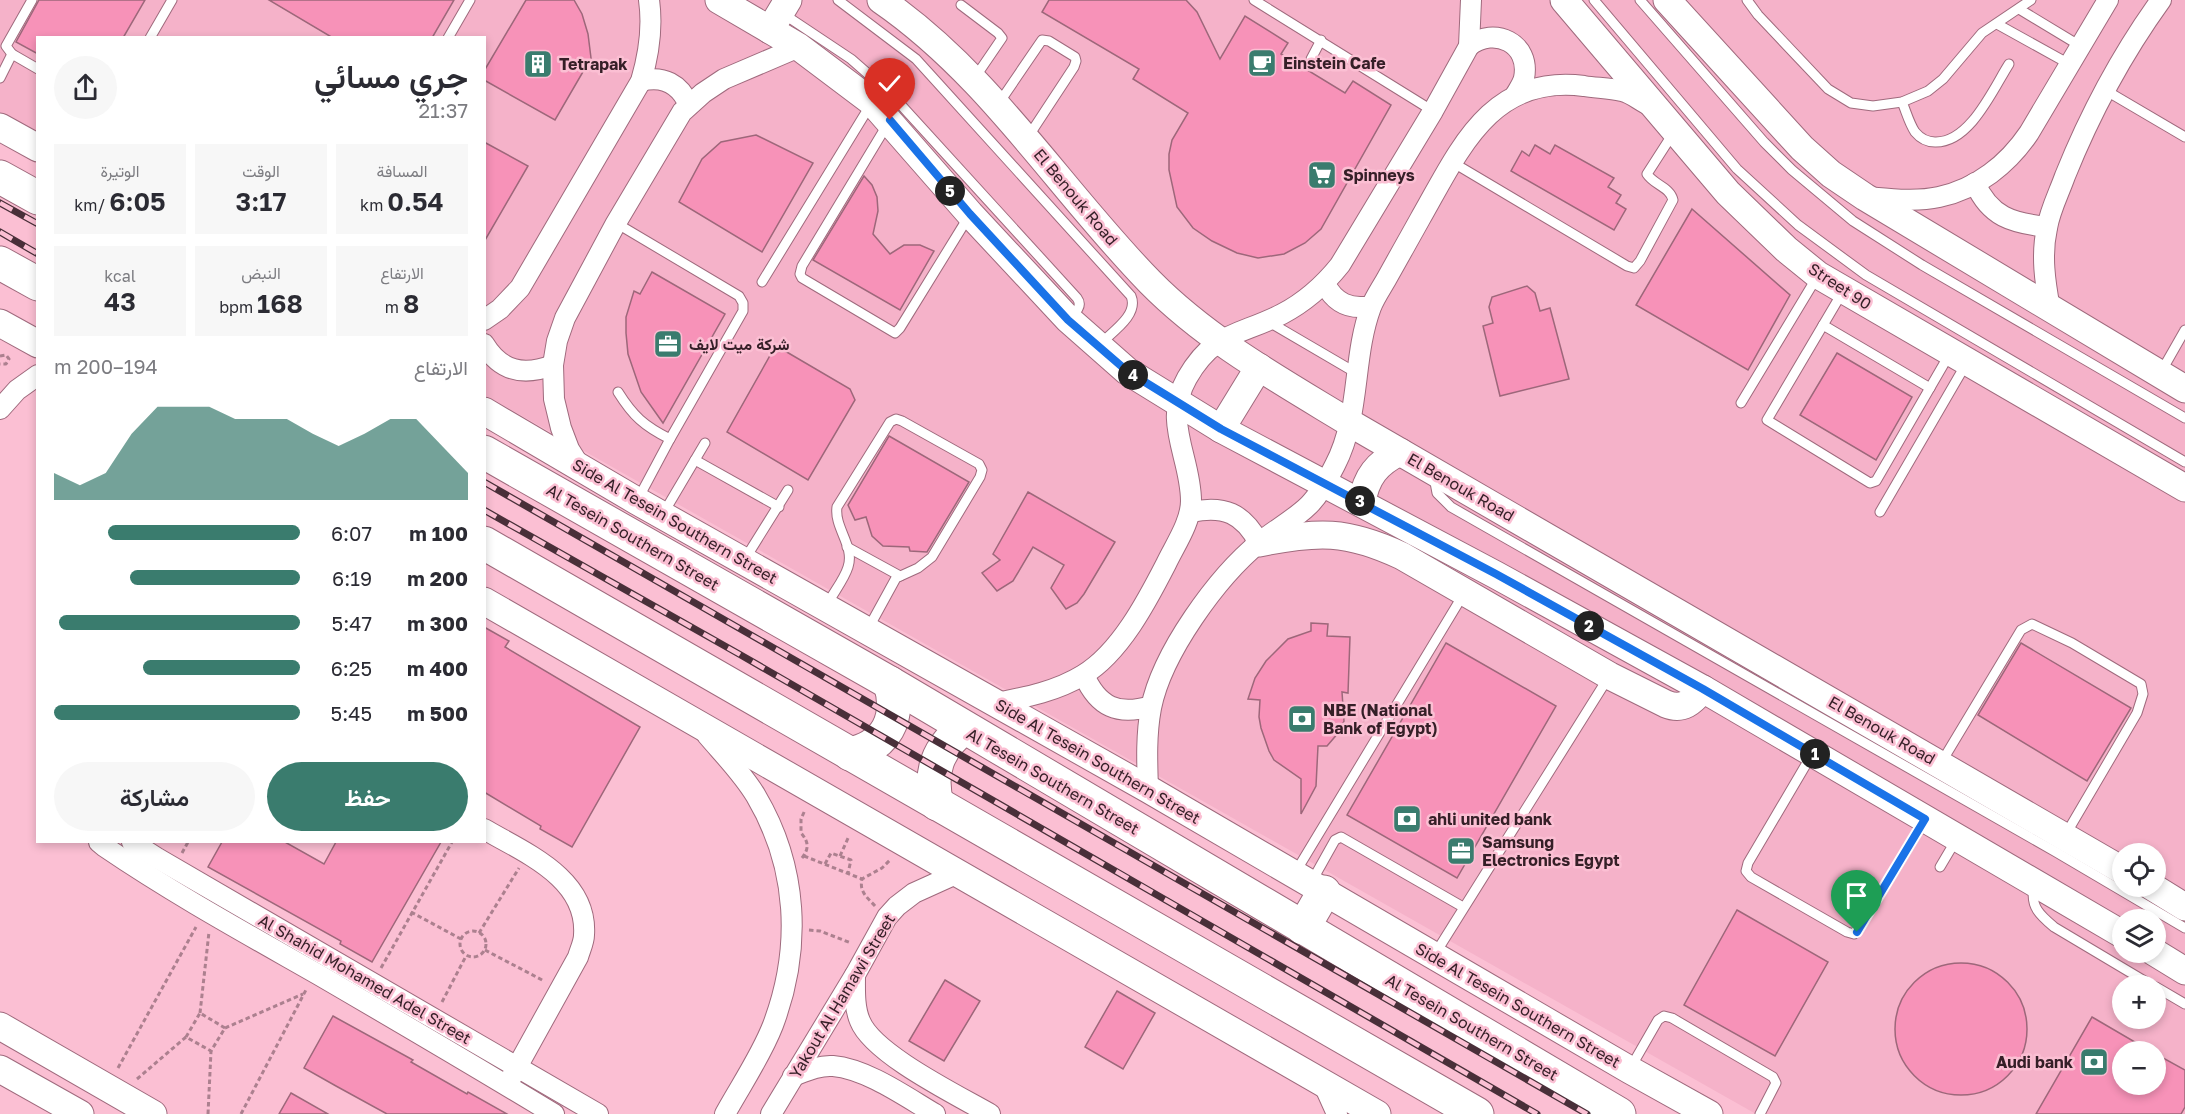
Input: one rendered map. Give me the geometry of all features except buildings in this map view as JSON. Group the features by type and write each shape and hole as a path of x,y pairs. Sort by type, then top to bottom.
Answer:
{"highway":[{"path":"0,177 36,197"},
{"path":"0,262 36,283"},
{"name":"Al Tesein Southern Street","path":"486,454 890,683 1619,1114"},
{"path":"486,544 1477,1114"},
{"path":"850,754 870,748 885,733 894,714 890,683"},
{"path":"938,804 933,780 935,767 945,745 964,728"},
{"path":"1303,928 1309,884"}],"street":[{"path":"486,319 500,309 520,288 641,81 648,58 651,33 649,0"},
{"path":"719,0 779,14 799,47 881,111 970,214 1068,320 1127,371 1221,429 1362,502 1703,689 2112,928"},
{"path":"1469,46 1471,0"},
{"name":"Street 90","path":"1564,0 1668,121 1700,162 1756,222 1818,274 1843,291 2185,488"},
{"path":"1667,0 1802,148 1831,174 1865,197 2185,389"},
{"path":"1865,197 1904,200 1940,197 1975,183 1998,169 2014,154 2072,65 2108,0"},
{"path":"2050,309 2043,256 2047,227 2072,159 2105,90 2161,0"},
{"name":"El Benouk Road","path":"885,1 931,38 974,79 1150,282 1219,340 1350,423 2112,864"},
{"path":"997,703 1053,689 1084,675 1104,659 1124,635 1159,578 1191,512 1190,483 1176,418 1177,403 1186,380 1199,359 1219,340 1267,321 1295,306 1325,284 1359,237 1469,46 1478,39 1493,36 1508,40 1519,50 1525,64 1524,79 1516,94"},
{"path":"581,468 569,449 554,399 553,365 557,341 565,318 615,224 682,112 724,79 799,47"},
{"path":"641,81 658,78 666,80 681,90 689,105"},
{"path":"1148,789 1148,729 1151,706 1163,670 1194,618 1238,563 1259,543 1308,506 1318,495 1336,464 1350,423 1363,336 1371,306 1452,162 1474,129 1499,105 1516,94 1563,83 1624,91 1668,121"},
{"path":"0,126 36,147"},
{"path":"1975,183 1981,199 2007,219 2022,224 2047,227"},
{"path":"1325,284 1339,302 1350,307 1371,306"},
{"path":"0,323 36,343"},
{"path":"486,347 491,355 504,365 520,371 537,371 553,365"},
{"path":"1221,429 1259,367"},
{"path":"0,409 17,390 36,376"},
{"name":"Side Al Tesein Southern Street","path":"486,412 637,501 1148,789 1709,1114"},
{"path":"1362,502 1363,492 1371,473 1378,465 1400,452"},
{"path":"1191,512 1207,508 1224,510 1239,517 1251,528 1259,543"},
{"path":"1408,559 1421,534"},
{"path":"1259,543 1300,535 1336,535 1357,538 1379,545 1408,559 1610,675 1672,706 1689,704 1703,689"},
{"path":"486,602 1377,1114"},
{"path":"1084,675 1090,690 1102,702 1118,710 1135,711 1151,706"},
{"path":"700,726 739,771 755,794 777,838 788,875 793,910 787,973 773,1026 725,1114"},
{"path":"486,830 549,867 565,882 576,897 583,918 584,936 578,957 507,1085"},
{"name":"Al Shahid Mohamed Adel Street","path":"100,843 153,880 208,913 317,974 554,1114"},
{"name":"Al Shahid Mohamed Adel Street","path":"134,843 598,1114"},
{"name":"Yakout Al Hamawi Street","path":"771,1114 855,975 887,917 914,893 957,874"},
{"path":"2166,895 2185,907"},
{"path":"278,953 288,934"},
{"path":"2166,959 2185,971"},
{"path":"855,975 857,1010 865,1031 873,1042 906,1065 990,1114"},
{"path":"0,1026 153,1114"},
{"path":"793,1076 819,1067 833,1066 847,1069 888,1087 934,1114"},
{"path":"0,1069 80,1114"},
{"path":"1323,1083 1337,1114"}],"lane":[{"path":"32,0 6,46 12,54 36,68"},
{"path":"151,36 172,0"},
{"path":"449,36 470,0"},
{"path":"838,0 916,59 1131,296 1134,302 1132,312 1097,347"},
{"path":"1254,0 1433,111"},
{"path":"1594,0 1737,169 1798,225 1866,274 2185,462"},
{"path":"1640,0 1764,142 1800,177 1853,220 1922,265 2185,418"},
{"path":"1747,0 1815,77 1840,98 1873,106 1902,102 1919,96 1935,86 1982,33 2031,0"},
{"path":"961,6 1002,38 974,79"},
{"path":"2019,9 2082,47"},
{"path":"779,14 851,59 872,76 909,114 1077,298 1079,308 1068,320"},
{"path":"1997,24 2072,65"},
{"path":"1311,58 1321,40"},
{"path":"996,106 1040,41 1049,41 1075,57 1074,67 1027,139"},
{"path":"0,78 12,54"},
{"path":"1902,102 1915,132 1922,138 1930,142 1951,139 1966,129 2009,64"},
{"path":"2105,90 2185,137"},
{"path":"881,111 802,266 800,274 802,278 888,331 895,333 970,214"},
{"path":"762,282 881,111"},
{"path":"1452,162 1634,268 1673,200 1671,194 1650,179 1647,174 1668,121"},
{"path":"615,224 739,296 743,303 743,311 637,501"},
{"path":"1741,403 1818,274"},
{"path":"1843,291 1767,420 1870,483 1876,481 1930,388 1959,357"},
{"path":"1267,321 1358,374"},
{"path":"1823,325 1930,388"},
{"path":"2160,374 2185,330"},
{"path":"1880,512 1959,357"},
{"path":"618,392 631,412 648,428 670,439"},
{"path":"826,607 848,567 847,547 837,521 837,507 890,422 896,419 902,421 980,465 982,470 932,557 918,568 900,576 890,586 868,630"},
{"path":"663,515 705,443"},
{"path":"695,460 779,507"},
{"path":"1434,471 1434,485 1437,493 1451,507 2185,928"},
{"path":"744,561 788,490"},
{"path":"847,547 900,576"},
{"path":"1309,884 1465,592"},
{"path":"1940,764 2021,630 2032,624 2041,626 2072,643 2141,684 2143,694 2137,713 2064,836"},
{"path":"1434,956 1610,675"},
{"path":"1813,753 1748,863 1746,871 1751,877 1854,934 1925,819"},
{"path":"1309,884 1335,840 1341,837 1463,908"},
{"path":"1940,867 1957,838"},
{"path":"2036,883 2033,892 2034,905 2041,916 2054,927 2135,975"},
{"path":"2166,993 2185,1004"},
{"path":"1630,1070 1658,1020 1667,1016 1773,1077 1776,1083 1760,1114"}],"path":[{"path":"0,356 6,355 9,359 6,364 0,364"},
{"path":"787,774 806,794 801,833 807,840 808,848 788,875"},
{"path":"373,983 451,843"},
{"path":"887,917 863,893 860,886 862,879 882,868 902,847 911,847"},
{"path":"825,864 831,853 851,860 848,873"},
{"path":"479,933 527,854"},
{"path":"804,856 862,879"},
{"path":"411,912 461,939"},
{"path":"113,1091 186,1037 200,1013 208,913"},
{"path":"113,1091 208,913"},
{"path":"793,928 820,931 845,939 867,952"},
{"path":"469,932 479,933 484,937 485,950 477,957 466,956 462,951 461,939 469,932"},
{"path":"485,950 560,990"},
{"path":"433,1018 466,956"},
{"path":"241,1114 303,994 317,974"},
{"path":"208,1114 211,1052 225,1028 303,994"},
{"path":"200,1013 225,1028"},
{"path":"186,1037 211,1052"}],"shaded area":[{"path":"0,0 2185,0 2185,1114 1756,1114 486,396 486,36 36,36 36,142 0,122"}],"railway":[{"path":"0,203 36,223"},
{"path":"0,232 36,253"},
{"path":"486,483 1587,1114"},
{"path":"486,511 739,654 1537,1114"}],"place":[{"name":"Einstein Cafe","path":"1262,63"},
{"name":"Tetrapak","path":"538,64"},
{"name":"Spinneys","path":"1322,175"},
{"name":"شركة ميت لايف","path":"668,344"},
{"name":"NBE (National Bank of Egypt)","path":"1302,719"},
{"name":"ahli united bank","path":"1407,819"},
{"name":"Samsung Electronics Egypt","path":"1461,851"},
{"name":"Audi bank","path":"2094,1062"}],"route":[{"path":"890,120 970,214 1068,320 1127,371 1221,429 1496,574 1703,689 1925,819 1857,932"}]}
